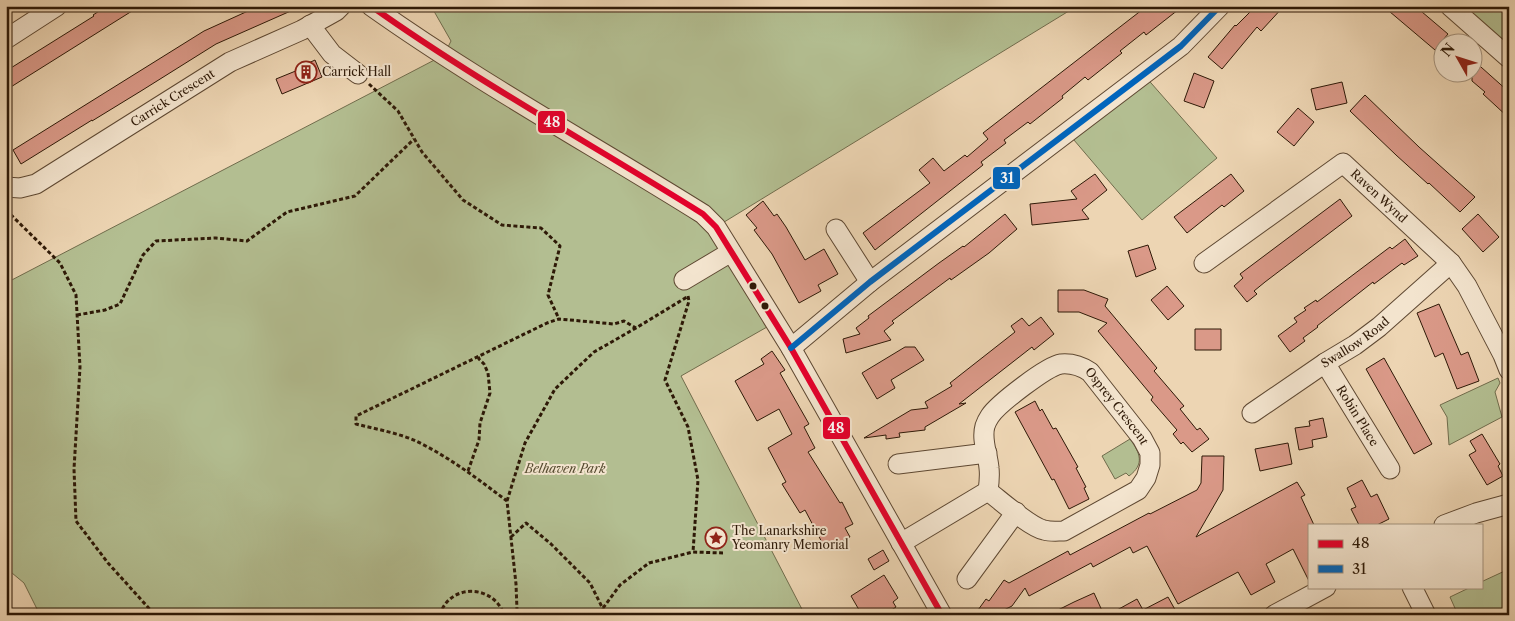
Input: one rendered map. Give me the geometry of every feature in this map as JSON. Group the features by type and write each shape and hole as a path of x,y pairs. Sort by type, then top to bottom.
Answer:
{"street":[{"name":"Carrick Crescent","path":"6,186 20,188 36,184 230,62 336,12 341,6"},
{"path":"372,6 414,37 563,130 704,214 716,227 791,348 942,615"},
{"path":"791,348 870,282 1181,46 1220,6"},
{"path":"1450,6 1509,58"},
{"path":"6,39 51,8"},
{"path":"310,25 332,54 358,74"},
{"name":"Raven Wynd","path":"1204,263 1342,163 1451,263 1467,286 1503,354 1509,370"},
{"path":"836,229 870,282"},
{"path":"689,289 731,252"},
{"name":"Swallow Road","path":"1252,412 1380,327 1451,263"},
{"name":"Robin Place","path":"1325,363 1390,469"},
{"name":"Osprey Crescent","path":"1059,364 1071,364 1090,372 1142,438 1150,453 1150,465 1146,478 1138,490 1064,531 1054,532 1043,530 1031,524 988,491 990,470 987,453 983,437 985,426 997,408 1045,370 1059,364"},
{"path":"898,464 987,453"},
{"path":"901,543 988,491"},
{"path":"1447,524 1476,513 1509,504"},
{"path":"967,578 1016,512"},
{"path":"1274,615 1324,588"},
{"path":"1412,588 1426,615"}],"path":[{"path":"358,74 398,111 422,152 463,200 502,224 541,228 560,246 548,295 559,320"},
{"path":"77,315 105,310 120,304 143,255 156,241 216,238 247,241 287,212 355,196 414,139"},
{"path":"6,210 60,263 76,295 80,367 74,469 76,522 108,563 155,615"},
{"path":"521,615 517,610 507,501 525,443 555,389 594,352 636,328 689,289"},
{"path":"689,289 689,301 665,380 688,427 698,480 693,552"},
{"path":"507,501 468,471 415,441 356,424 356,416 547,323 559,320 614,324 624,321 636,328"},
{"path":"468,471 490,393 488,373 478,356"},
{"path":"511,537 526,523 551,544 590,583 606,615"},
{"path":"603,608 620,585 649,563 693,552 723,553"},
{"path":"440,615 446,603 453,596 471,590 490,595 497,602 504,615"},
{"path":"511,615 517,610"}],"green space":[{"name":"Belhaven Park","path":"431,6 1077,6 716,227 774,323 681,376 805,615 40,615 24,583 6,568 6,283 444,55 451,41"},
{"path":"1462,6 1509,6 1509,48"},
{"path":"1144,75 1217,158 1142,220 1068,133"},
{"path":"1498,378 1500,383 1495,392 1502,417 1449,445 1447,417 1440,405"},
{"path":"1130,439 1138,454 1139,463 1134,472 1129,476 1126,473 1115,479 1102,456"},
{"path":"1509,569 1509,615 1458,615 1450,597 1469,588 1482,588 1482,582"}],"building":[{"path":"107,6 140,6 6,90 6,71"},
{"path":"259,6 302,6 216,44 21,164 13,150 204,31"},
{"path":"1147,6 1183,6 1146,35 1144,32 1120,51 1122,53 1088,80 1085,77 1062,96 1063,98 1030,124 1028,122 1004,140 1006,143 981,162 983,165 875,250 863,233 930,183 919,170 933,158 944,171 965,155 967,157 988,139 983,133"},
{"path":"1256,6 1284,6 1261,31 1257,27 1222,69 1208,57 1235,25"},
{"path":"1383,6 1415,6 1446,32 1432,32 1432,47"},
{"name":"Carrick Hall","path":"315,60 322,77 282,94 276,79 303,68 302,66"},
{"path":"1482,68 1509,92 1509,118 1483,94 1485,92 1473,82 1482,82"},
{"path":"1194,73 1214,81 1204,108 1184,101"},
{"path":"1342,82 1347,103 1316,110 1311,89"},
{"path":"1365,95 1475,197 1460,212 1350,111"},
{"path":"1298,108 1314,122 1294,146 1277,132"},
{"path":"1095,174 1107,190 1082,210 1089,219 1032,225 1030,204 1077,199 1071,191"},
{"path":"1231,174 1244,191 1224,207 1222,205 1187,233 1174,217"},
{"path":"1340,199 1352,216 1254,291 1257,294 1247,302 1234,286 1243,278 1240,274"},
{"path":"763,201 774,216 777,214 805,260 824,249 838,274 818,285 821,291 799,303 772,254 754,230 757,228 746,215"},
{"path":"1005,214 1017,229 989,253 951,280 950,278 892,321 894,323 884,331 891,340 846,353 843,339 860,334 856,328 869,318 868,316 939,263 964,247"},
{"path":"1478,214 1499,237 1483,252 1462,229"},
{"path":"1405,239 1418,256 1404,265 1402,263 1374,284 1373,282 1317,326 1303,338 1305,341 1290,352 1278,336 1297,322 1294,318 1306,310 1304,308 1316,300 1317,302 1390,247 1392,249"},
{"path":"1148,245 1156,269 1136,277 1128,251"},
{"path":"1167,286 1184,306 1168,320 1151,300"},
{"path":"1058,290 1084,290 1108,299 1105,306 1157,368 1154,371 1184,406 1180,409 1197,430 1200,428 1209,439 1192,452 1183,442 1181,444 1173,434 1177,430 1151,400 1153,397 1098,331 1107,323 1079,312 1058,312"},
{"path":"1439,304 1461,355 1468,352 1479,381 1457,389 1443,353 1435,357 1417,313"},
{"path":"1041,317 1054,334 1034,350 1032,347 959,404 966,403 925,427 925,430 899,433 900,437 886,439 886,435 864,438 911,410 928,408 925,402 952,386 950,383 1015,332 1011,326 1022,318 1029,326"},
{"path":"1195,329 1221,329 1221,350 1195,350"},
{"path":"905,347 915,347 924,360 891,380 895,388 877,399 862,373"},
{"path":"772,351 785,370 780,373 809,424 804,427 815,448 808,452 840,503 842,502 853,524 845,528 850,537 826,550 805,510 800,513 782,484 786,482 768,448 792,434 779,409 757,421 735,381 764,364 761,359"},
{"path":"1384,358 1432,444 1414,454 1366,369"},
{"path":"1035,401 1040,411 1042,409 1053,429 1056,428 1078,467 1076,468 1086,487 1084,488 1089,499 1069,509 1015,412"},
{"path":"1323,418 1327,437 1312,440 1313,447 1299,450 1295,428 1310,426 1309,421"},
{"path":"1482,434 1500,464 1498,466 1503,476 1487,485 1469,455 1476,451 1470,441"},
{"path":"1288,443 1292,464 1260,471 1255,449"},
{"path":"1202,456 1224,456 1223,490 1196,537 1297,482 1305,495 1301,497 1314,524 1308,524 1308,579 1293,549 1266,564 1275,582 1251,595 1238,572 1178,604 1147,546 1133,553 1130,547 1093,567 1091,563 1029,596 1025,588 1012,606 1002,611 1008,615 978,615 981,612 978,610 986,599 989,601 1004,580 1009,583 1068,551 1070,555 1197,490 1201,483"},
{"path":"1362,480 1371,497 1377,494 1389,519 1379,524 1358,524 1351,509 1356,507 1347,488"},
{"path":"883,550 889,561 874,570 868,559"},
{"path":"884,575 898,598 893,602 896,607 884,615 862,615 851,596"},
{"path":"1094,593 1104,615 1048,615 1074,602"},
{"path":"1168,597 1178,615 1108,615 1137,599 1143,610"}],"transit line":[{"name":"48","path":"371,6 494,87 703,214 716,227 791,348 942,615"},
{"name":"31","path":"791,348 870,282 1181,46 1220,6"}],"place":[{"name":"Carrick Hall","path":"306,72"},
{"name":"The Lanarkshire Yeomanry Memorial","path":"716,538"}]}
